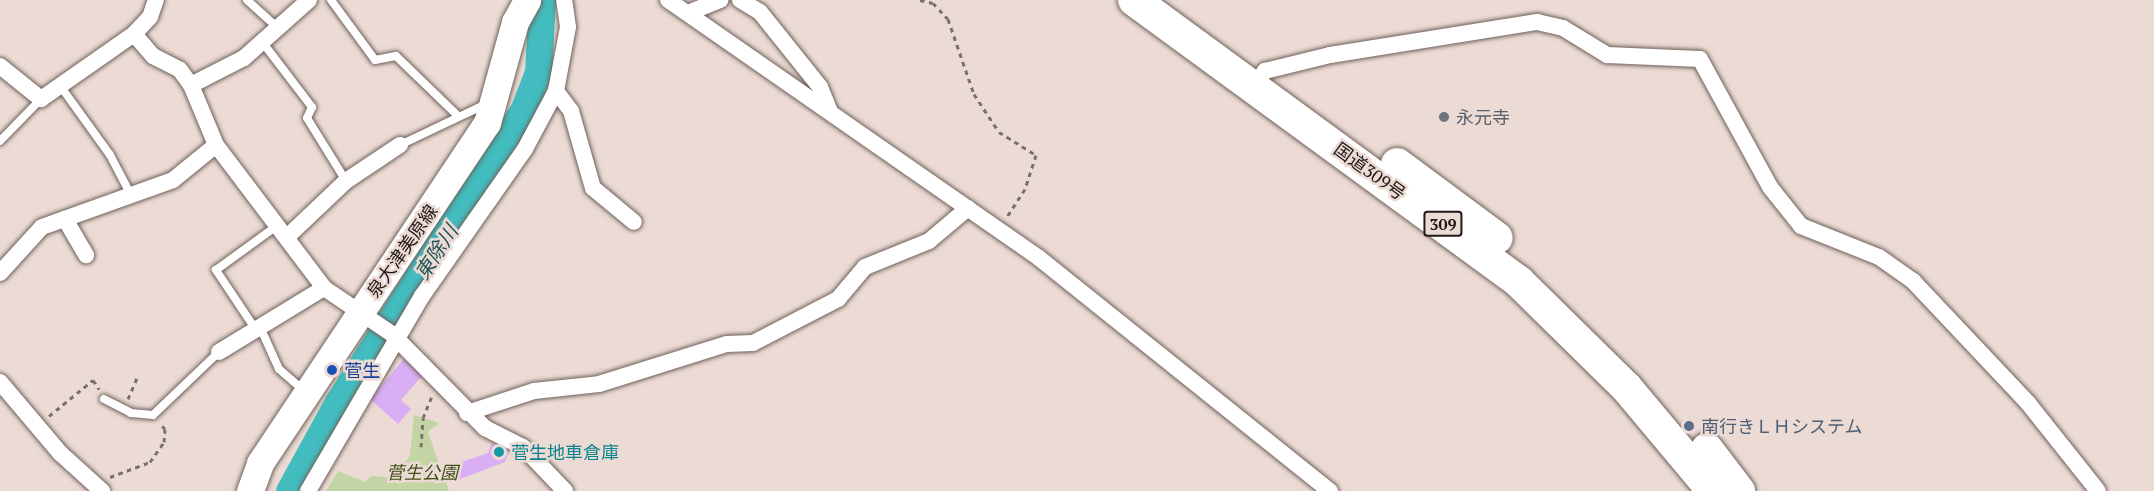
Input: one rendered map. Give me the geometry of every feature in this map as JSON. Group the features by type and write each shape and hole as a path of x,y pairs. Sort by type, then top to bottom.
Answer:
{"highway":[{"name":"国道309号","path":"1134,0 1454,204 1541,274 1633,362 1739,491"},
{"name":"国道309号","path":"1167,0 1260,79 1520,282 1626,387 1713,491"}],"main road":[{"name":"泉大津美原線","path":"250,491 260,463 453,180 497,101 524,1"}],"street":[{"path":"0,66 41,99 134,34 150,17 156,0"},
{"path":"191,85 263,43 309,0"},
{"path":"308,491 394,336 525,149 556,91 568,27 564,0"},
{"path":"668,0 999,230 1330,491"},
{"path":"740,0 760,12 805,68 830,113"},
{"path":"687,13 709,2"},
{"path":"1260,79 1330,55 1537,22 1563,28 1607,55 1700,60 1770,188 1801,226 1879,256 1912,281 2028,403 2098,491"},
{"path":"134,34 153,56 180,70 191,85 216,145 324,288 394,336 467,412 532,455 565,491"},
{"path":"556,91 571,111 593,188 634,222"},
{"path":"0,273 42,227 188,171 216,145"},
{"path":"283,231 346,181 400,146"},
{"path":"467,412 534,391 599,384 727,344 753,343 838,299 873,262 929,241 968,208"},
{"path":"65,219 86,255"},
{"path":"219,352 324,288"},
{"path":"0,382 36,427 98,487"}],"lane":[{"path":"247,0 278,28"},
{"path":"331,0 375,60 396,56 457,115"},
{"path":"263,43 312,107 307,118 346,181"},
{"path":"61,87 110,155 130,195"},
{"path":"0,141 41,99"},
{"path":"400,146 457,115 497,101"},
{"path":"283,231 216,270 257,327 279,369 306,393"},
{"path":"104,399 123,409 153,415 219,352"}],"path":[{"path":"920,0 933,3 948,20 974,94 999,132 1036,156 1025,189 999,230"},
{"path":"123,409 138,378"},
{"path":"36,427 93,380 104,399"},
{"path":"421,447 423,418 439,381"},
{"path":"98,487 150,462 165,429 153,415"}],"green space":[{"name":"菅生公園","path":"414,415 439,423 428,432 449,491 326,491 338,471 365,482 371,476 396,478 410,455"}],"building":[{"path":"404,359 423,375 401,400 411,409 398,424 370,399"},
{"path":"492,443 509,451 505,462 455,481 449,466 488,453"}],"waterway":[{"name":"東除川","path":"289,491 338,402 523,111 538,72 542,0"}],"place":[{"name":"永元寺","path":"1444,117"},
{"name":"菅生","path":"332,370"},
{"name":"南行きＬＨシステム","path":"1689,426"},
{"name":"菅生地車倉庫","path":"499,452"}]}
